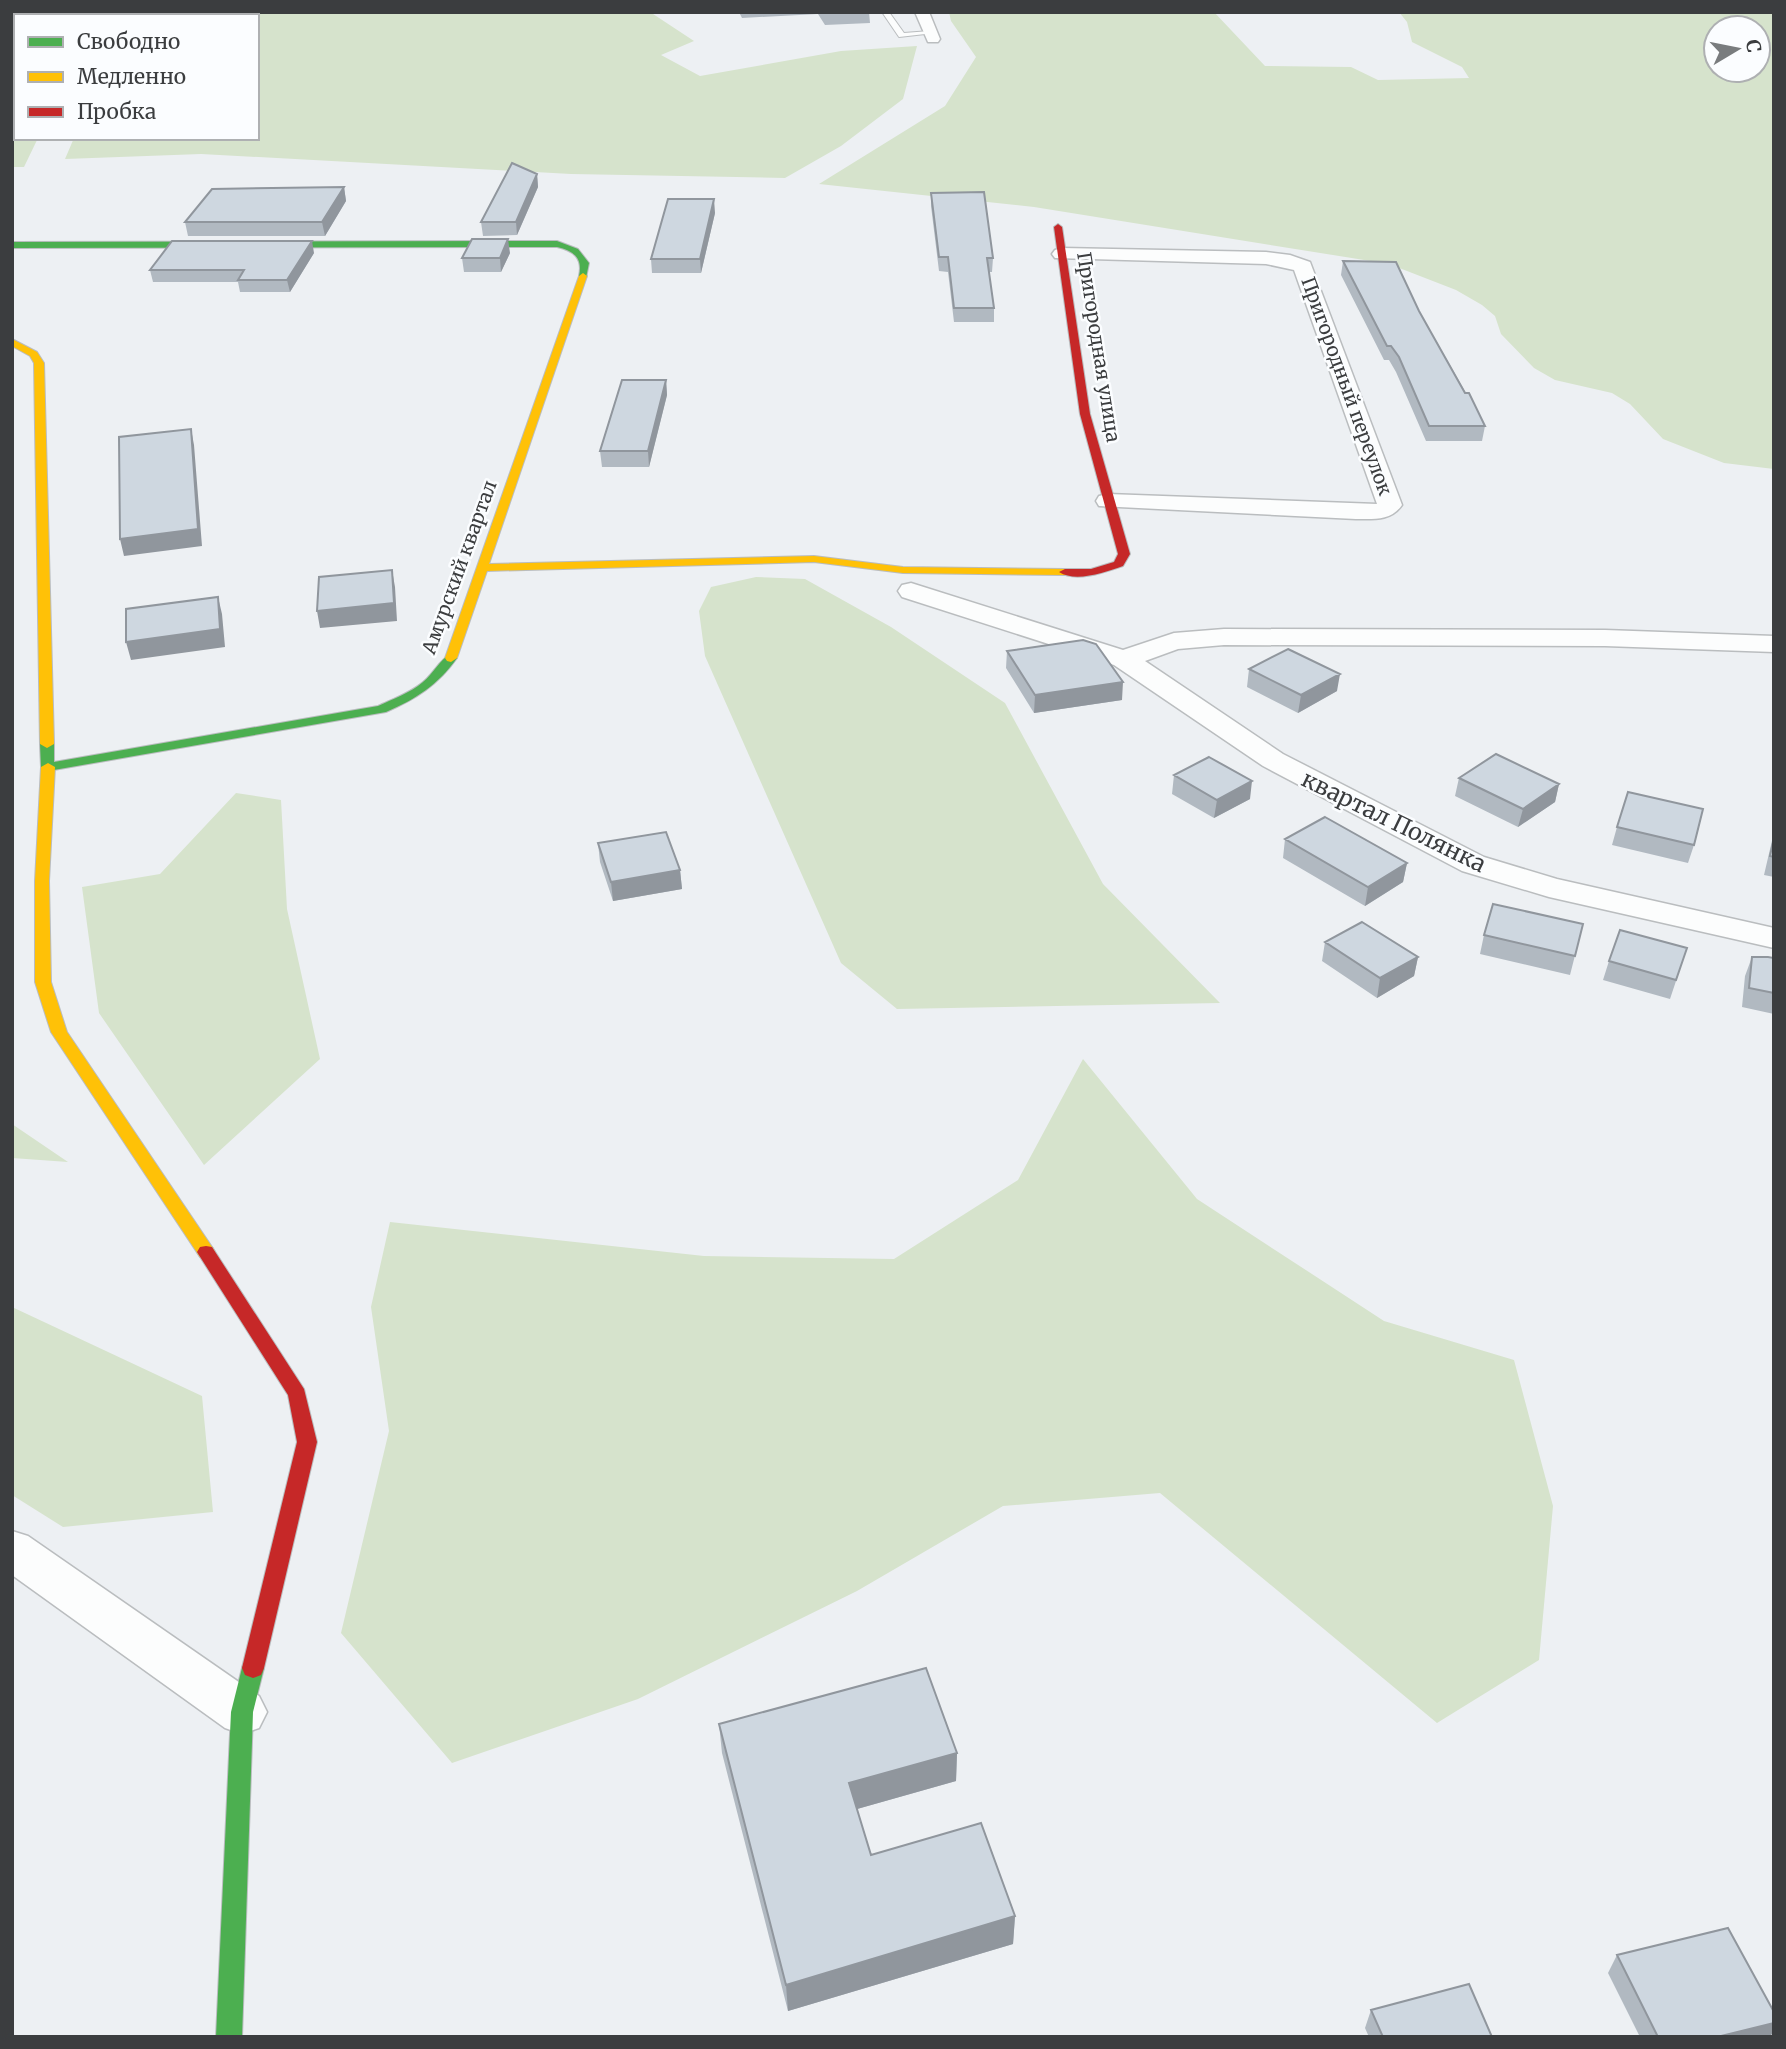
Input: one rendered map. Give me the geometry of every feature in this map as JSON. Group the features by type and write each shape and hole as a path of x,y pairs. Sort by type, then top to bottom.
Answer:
{"street":[{"path":"922,12 932,36"},
{"name":"Пригородная улица","path":"483,568 814,559 903,570 1092,572 1119,564 1124,554 1085,414 1058,227"},
{"name":"Амурский квартал","path":"12,245 557,244 578,249 584,257 584,271 483,568 451,657 438,677 421,692 381,709 48,767"},
{"name":"Пригородный переулок","path":"1062,254 1266,258 1303,266 1390,505 1384,511 1356,512 1108,501"},
{"path":"12,342 34,354 39,363 48,767 41,881 43,982 59,1032 258,1329 298,1394 307,1442 242,1712 229,2037"},
{"name":"квартал Полянка","path":"911,591 1125,659 1273,760 1474,864 1549,887 1774,938"},
{"path":"1125,659 1174,641 1224,638 1605,638 1774,644"},
{"path":"12,1550 242,1712"}],"lane":[{"path":"885,12 902,35 932,36"}],"green space":[{"path":"12,12 100,12 14,14 14,140 37,140 24,167 12,167"},
{"path":"650,12 694,41 661,55 700,76 841,51 917,46 903,99 841,146 785,178 571,174 201,154 65,159 73,140 259,140 259,14 126,14"},
{"path":"949,12 1214,12 1265,66 1351,67 1378,80 1469,78 1462,67 1412,42 1407,22 1399,12 1774,12 1774,469 1724,463 1663,439 1630,404 1612,393 1555,380 1534,368 1501,334 1495,316 1482,305 1456,290 1389,264 1034,207 819,184 945,106 976,57 951,21"},
{"path":"756,577 805,579 891,627 1005,703 1103,884 1220,1003 897,1009 841,963 705,656 699,611 711,587"},
{"path":"236,793 281,800 287,909 320,1059 204,1165 99,1013 82,887 160,874"},
{"path":"1083,1059 1197,1199 1384,1321 1514,1360 1553,1506 1539,1660 1437,1723 1160,1493 1003,1506 857,1591 638,1699 452,1763 341,1633 389,1431 371,1307 390,1222 704,1256 894,1259 1018,1180"},
{"path":"12,1124 68,1162 12,1158"},
{"path":"12,1307 202,1396 213,1512 63,1527 12,1495"}],"building":[{"path":"512,163 537,174 516,222 481,222"},
{"path":"344,187 322,222 185,222 212,189"},
{"path":"984,192 993,258 987,258 994,308 954,308 948,257 939,257 931,193"},
{"path":"668,199 714,199 700,259 651,259"},
{"path":"472,239 508,239 500,258 462,258"},
{"path":"172,241 312,241 287,280 238,280 244,270 150,270"},
{"path":"1343,261 1396,262 1419,311 1465,393 1469,393 1485,426 1429,426 1399,357 1391,346 1387,346"},
{"path":"622,380 666,380 648,451 600,451"},
{"path":"191,429 198,529 120,539 119,437"},
{"path":"392,570 394,603 317,611 319,577"},
{"path":"218,597 220,629 126,642 126,609"},
{"path":"1083,640 1096,644 1123,682 1035,695 1007,651"},
{"path":"1288,649 1340,674 1301,695 1249,669"},
{"path":"1496,754 1559,784 1523,809 1459,778"},
{"path":"1209,757 1252,781 1217,800 1174,775"},
{"path":"1628,792 1703,809 1694,845 1617,827"},
{"path":"1325,817 1407,863 1368,887 1285,839"},
{"path":"666,832 680,870 611,882 598,843"},
{"path":"1774,838 1774,857 1770,856"},
{"path":"1493,904 1583,924 1575,956 1484,935"},
{"path":"1362,922 1418,957 1380,978 1325,942"},
{"path":"1620,930 1687,948 1676,980 1609,961"},
{"path":"1752,957 1774,958 1774,993 1749,988"},
{"path":"926,1668 957,1753 849,1783 871,1855 981,1823 1015,1916 786,1985 719,1724"},
{"path":"1728,1928 1774,2012 1774,2023 1717,2037 1658,2037 1617,1955"},
{"path":"1469,1984 1492,2037 1383,2037 1371,2010"}],"traffic: fast":[{"path":"12,245 557,244 575,250 583,258 583,276"},
{"path":"47,744 48,767 381,709 421,690 451,658"},
{"path":"229,2037 242,1712 253,1668"}],"traffic: slow":[{"path":"451,658 583,276"},
{"path":"12,342 34,354 39,363 47,744"},
{"path":"483,568 814,559 903,570 1065,572"},
{"path":"48,767 42,881 43,982 59,1032 206,1252"}],"traffic: jam":[{"path":"1058,227 1085,414 1124,554 1119,564 1092,572 1065,572"},
{"path":"206,1252 297,1394 307,1442 253,1668"}]}
